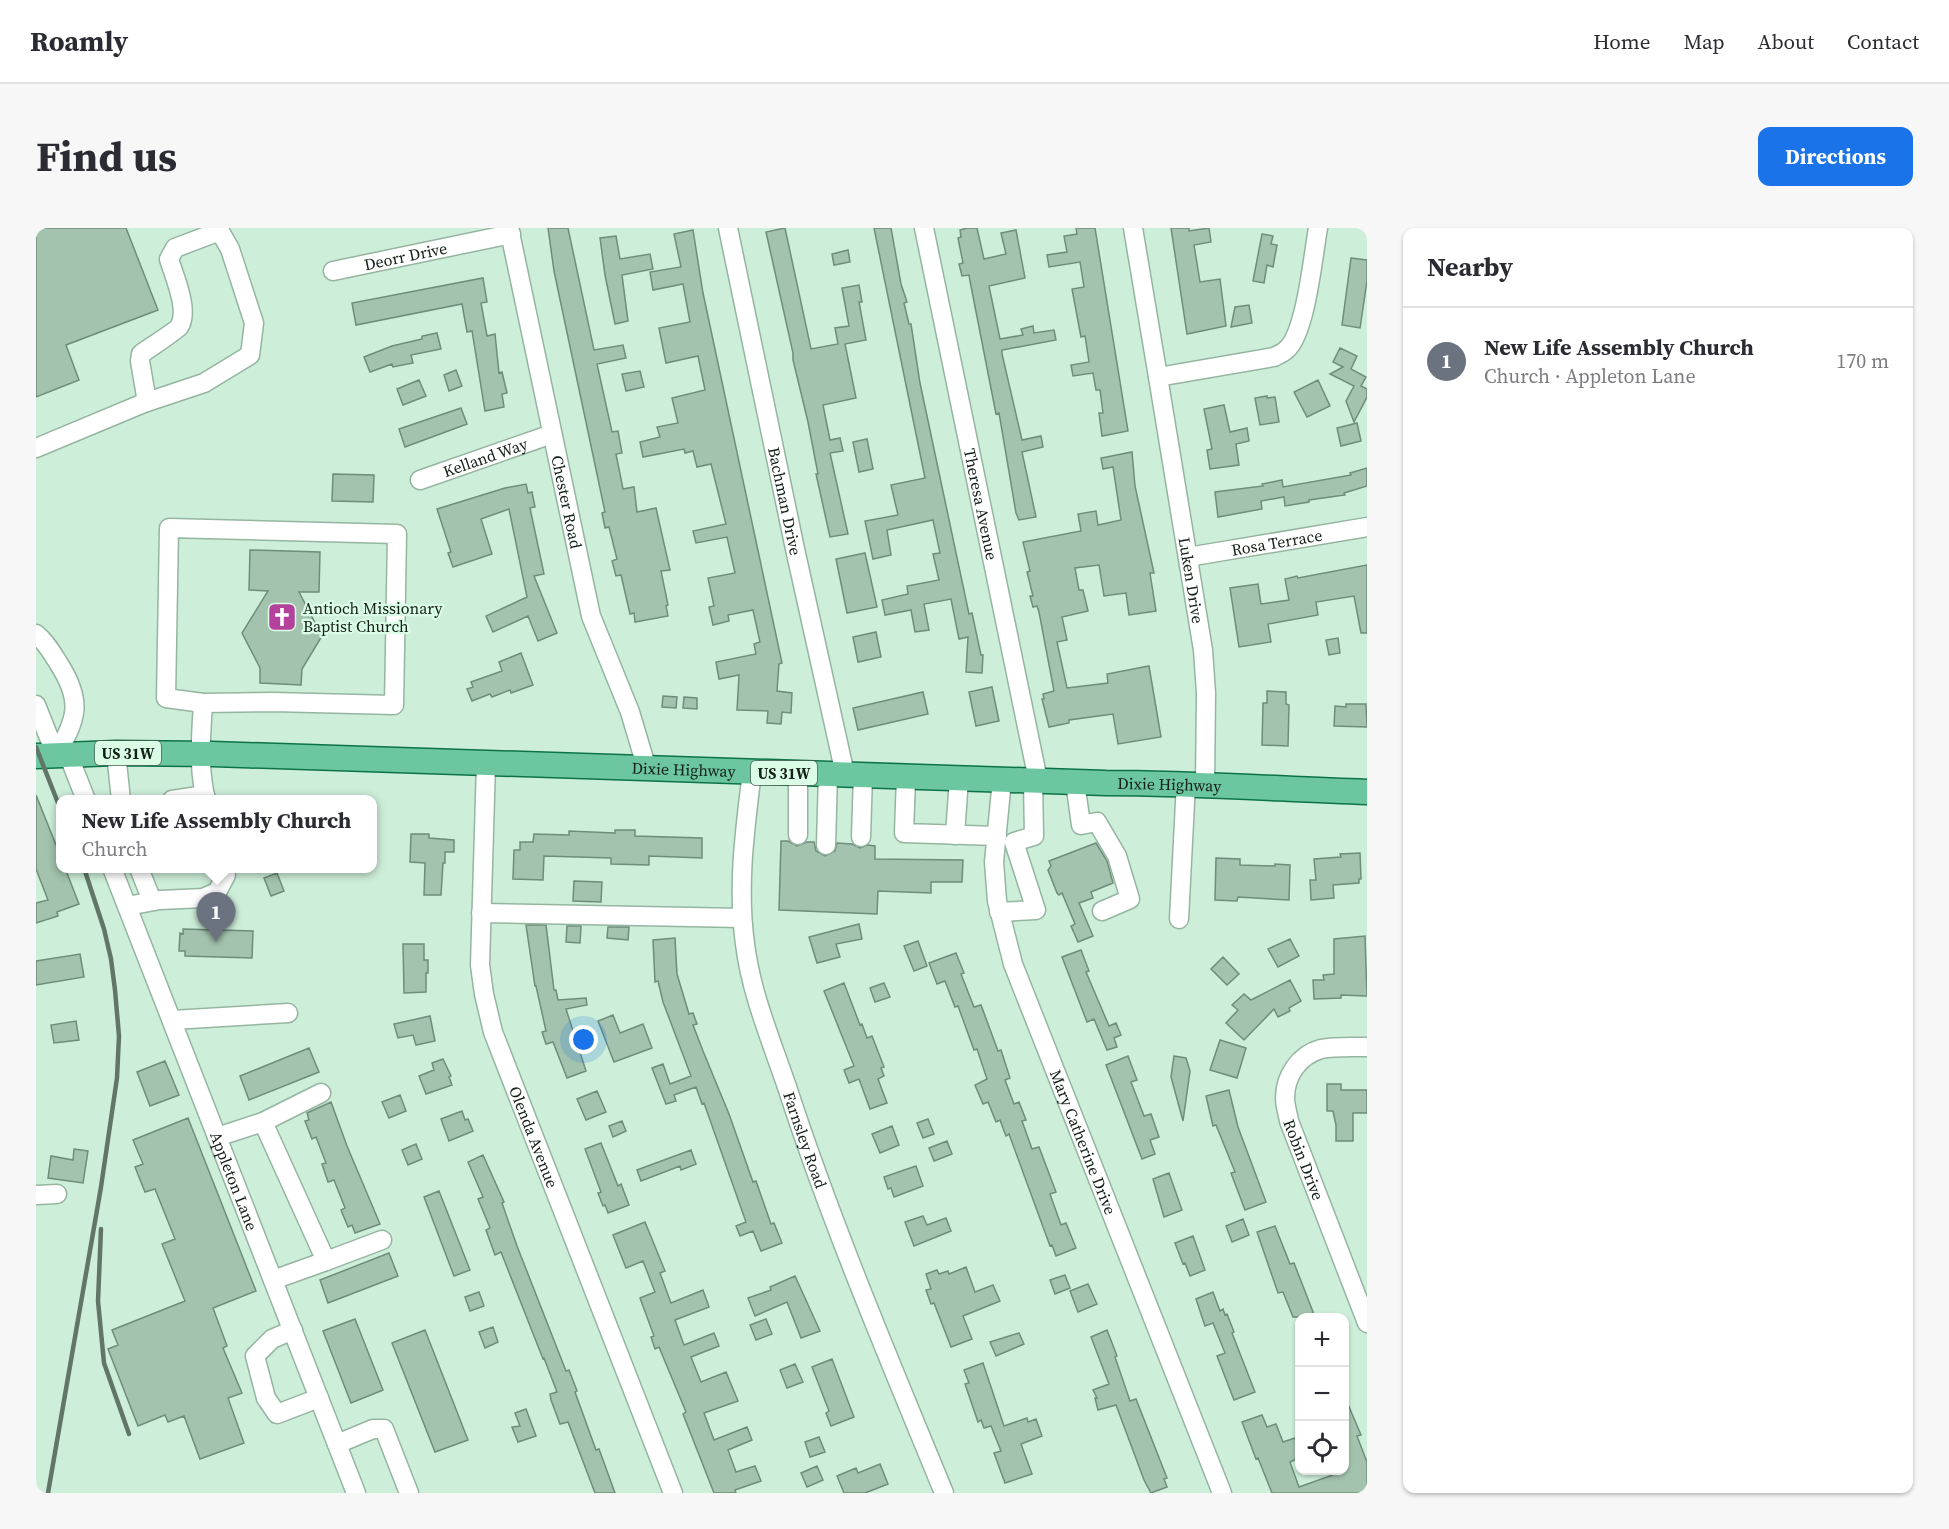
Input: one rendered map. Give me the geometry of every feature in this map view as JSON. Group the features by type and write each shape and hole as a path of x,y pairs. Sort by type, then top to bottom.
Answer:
{"main road":[{"name":"Dixie Highway","path":"53,755 200,754 1002,780 1195,783 1248,788 1367,792"}],"street":[{"name":"Bachman Drive","path":"728,228 845,774"},
{"name":"Theresa Avenue","path":"924,228 1036,780 1042,834 1014,842 1036,910 999,912"},
{"name":"Luken Drive","path":"1133,228 1205,664 1195,783 1179,919"},
{"path":"1158,377 1274,357 1288,350 1297,334 1303,314 1318,228"},
{"path":"36,448 147,402 204,383 250,355 254,323 230,249 219,230 176,248 169,259 182,301 183,316 179,328 158,340 141,354 140,361 147,402"},
{"name":"Deorr Drive","path":"333,271 510,231"},
{"name":"Chester Road","path":"510,231 591,616 630,712 648,769"},
{"name":"Kelland Way","path":"420,480 552,434"},
{"name":"Rosa Terrace","path":"1188,557 1367,527"},
{"path":"169,528 397,534 394,705 203,703 166,698 169,528"},
{"path":"36,634 44,640 70,681 76,708 71,728 53,755"},
{"path":"203,703 200,754 202,784 205,795"},
{"path":"36,705 53,755 82,795"},
{"path":"116,753 121,795"},
{"name":"Olenda Avenue","path":"486,764 480,965 493,1032 673,1493"},
{"name":"Farnsley Road","path":"753,772 741,883 742,918 749,967 800,1128 836,1226 944,1493"},
{"path":"798,774 798,835"},
{"path":"845,774 861,837"},
{"path":"826,844 845,774"},
{"path":"906,777 904,833 997,836"},
{"path":"955,835 959,778"},
{"name":"Mary Catherine Drive","path":"1002,780 994,862 999,912 1013,964 1222,1493"},
{"path":"1075,782 1081,825 1097,822 1116,856 1131,898 1102,910"},
{"name":"Appleton Lane","path":"114,873 356,1493"},
{"path":"141,873 152,901"},
{"path":"127,906 152,901 203,897 217,892 226,873"},
{"path":"481,913 742,918"},
{"path":"172,1020 288,1013"},
{"name":"Robin Drive","path":"1367,1047 1323,1049 1302,1058 1292,1070 1285,1098 1289,1121 1367,1323"},
{"path":"217,1137 262,1122 321,1093"},
{"path":"262,1122 326,1261"},
{"path":"36,1195 57,1194"},
{"path":"273,1280 382,1240"},
{"path":"292,1330 272,1339 255,1356 266,1398 277,1414 319,1398"},
{"path":"337,1444 373,1429 384,1429 409,1493"}],"building":[{"path":"36,228 126,228 158,310 66,345 79,380 36,397"},
{"path":"548,228 568,228 594,350 623,345 626,358 597,364 612,432 618,431 622,453 616,454 623,489 634,487 637,512 656,508 670,570 661,571 668,616 635,622 634,613 630,614 621,575 616,576 612,561 617,559 609,527 605,528 602,513 605,512 554,271"},
{"path":"785,228 811,349 838,344 835,328 849,326 842,288 859,285 862,302 859,302 866,340 845,344 856,398 823,405 830,440 840,438 843,451 830,453 848,534 830,537 816,474 818,474 808,422 766,232"},
{"path":"874,228 891,228 901,284 907,302 904,303 909,324 911,324 920,383 969,614 972,613 981,655 983,655 982,673 966,672 968,637 959,639 951,599 924,604 929,630 915,632 911,610 885,615 882,600 908,594 907,586 939,580 933,554 940,553 933,520 887,530 891,555 873,559 865,521 898,515 891,485 925,478"},
{"path":"977,228 984,259 1006,254 1001,233 1016,230 1025,278 989,286 1000,339 1023,335 1021,329 1033,326 1034,333 1054,330 1056,340 1002,350 1022,440 1041,436 1043,447 1022,452 1036,517 1019,520 1016,513 999,413 996,414 969,275 962,276 959,264 963,263 958,238 961,237 960,230"},
{"path":"1076,228 1095,228 1128,431 1102,436 1099,413 1103,413 1100,390 1096,390 1093,373 1073,376 1071,365 1089,362 1085,336 1081,337 1072,289 1084,287 1080,262 1049,267 1047,255 1067,252 1064,236 1077,234"},
{"path":"1171,228 1189,228 1189,231 1209,228 1211,242 1194,245 1200,282 1220,279 1226,326 1187,334"},
{"path":"693,230 703,293 782,663 779,664 777,691 792,693 791,713 782,712 781,724 767,723 768,711 737,710 739,675 719,679 716,662 756,654 754,644 760,642 753,610 728,615 729,621 713,625 709,607 714,606 708,578 735,573 727,537 696,543 693,531 726,524 711,464 697,467 693,451 685,453 684,449 643,457 640,442 660,437 657,427 678,423 672,398 705,390 698,356 666,363 659,328 690,322 683,284 653,290 650,272 681,267 674,234"},
{"path":"1262,234 1273,236 1271,244 1277,245 1273,267 1267,265 1264,283 1253,281"},
{"path":"616,236 620,259 650,254 653,269 622,275 628,321 615,324 600,238"},
{"path":"848,250 850,262 834,265 832,254"},
{"path":"1351,258 1367,260 1367,281 1360,328 1342,325"},
{"path":"483,278 487,302 481,303 487,336 495,334 499,373 502,372 507,393 502,394 504,407 485,411 472,331 467,332 462,304 356,325 352,303"},
{"path":"1249,305 1252,323 1231,327 1235,307"},
{"path":"437,333 441,349 411,355 413,363 393,367 392,364 370,372 364,357 392,346 422,339 422,336"},
{"path":"1340,348 1357,356 1351,369 1366,377 1361,386 1367,389 1367,397 1354,422 1346,401 1354,386 1330,374 1343,367 1333,362"},
{"path":"456,370 462,386 449,391 444,375"},
{"path":"640,371 644,387 626,391 622,374"},
{"path":"419,380 426,396 403,405 397,389"},
{"path":"1318,380 1330,406 1307,417 1294,392"},
{"path":"1267,396 1267,398 1275,397 1279,422 1260,425 1255,398"},
{"path":"1224,405 1230,432 1247,428 1249,441 1236,444 1239,465 1210,469 1207,450 1212,449 1204,409"},
{"path":"461,408 467,424 405,447 399,429"},
{"path":"1357,423 1361,441 1341,446 1337,428"},
{"path":"867,439 873,469 859,472 853,442"},
{"path":"1132,452 1135,486 1154,573 1150,573 1156,611 1129,615 1126,593 1104,596 1099,565 1075,568 1079,590 1083,590 1088,611 1062,617 1067,640 1057,642 1067,688 1108,683 1107,674 1149,666 1161,737 1118,744 1113,714 1069,720 1069,723 1049,727 1042,699 1044,699 1043,694 1054,691 1039,612 1037,606 1033,607 1030,596 1033,596 1027,572 1030,571 1023,542 1081,531 1078,514 1096,511 1098,525 1121,520 1113,467 1103,469 1101,458"},
{"path":"1367,468 1367,486 1344,493 1345,495 1285,506 1284,497 1261,501 1262,509 1218,517 1215,492 1263,486 1262,484 1282,480 1283,487 1351,475 1350,473"},
{"path":"333,474 374,475 373,502 332,501"},
{"path":"526,484 528,493 532,492 535,507 530,508 544,574 534,576 557,633 538,641 528,616 493,632 486,616 527,597 509,509 481,519 492,554 453,567 448,553 451,552 437,509 505,488"},
{"name":"Antioch Missionary Baptist Church","path":"250,550 320,552 319,592 299,592 322,636 302,669 301,685 260,683 260,668 242,633 268,591 249,590"},
{"path":"865,553 877,607 847,613 836,559"},
{"path":"1367,565 1367,633 1361,633 1354,596 1316,602 1318,615 1268,624 1271,642 1239,647 1230,588 1258,584 1261,604 1289,600 1285,579"},
{"path":"876,632 881,657 858,662 853,637"},
{"path":"1338,638 1340,653 1329,655 1326,640"},
{"path":"521,653 533,685 492,697 490,694 472,701 467,689 473,687 471,682 502,671 499,662"},
{"path":"992,687 999,721 976,726 969,692"},
{"path":"1267,691 1286,692 1286,704 1289,705 1288,746 1262,745 1263,703 1267,703"},
{"path":"923,692 928,714 858,730 853,708"},
{"path":"663,696 677,697 676,708 662,707"},
{"path":"684,697 697,698 697,709 683,708"},
{"path":"1346,704 1366,704 1367,727 1334,726 1335,706 1346,707"},
{"path":"36,795 56,845 56,873 67,873 79,904 57,912 58,916 36,923 36,903 48,900 36,869"},
{"path":"615,830 635,830 635,836 702,838 702,858 649,856 649,865 611,864 611,858 544,856 543,880 513,879 514,850 520,850 520,842 533,842 534,834 569,835 569,831 615,833"},
{"path":"411,834 429,834 429,838 454,840 454,852 445,852 441,895 424,895 425,863 410,862"},
{"path":"781,841 788,841 797,846 814,842 816,851 825,856 835,851 837,843 852,844 860,848 868,845 875,846 875,859 963,860 962,882 931,882 931,893 878,891 877,914 779,910"},
{"path":"1096,843 1107,861 1113,883 1091,892 1093,898 1079,903 1093,936 1078,942 1071,926 1075,924 1062,893 1059,895 1057,893 1048,870 1051,866 1049,861"},
{"path":"1360,853 1361,879 1359,883 1333,885 1334,898 1311,900 1310,880 1316,880 1314,859"},
{"path":"1216,858 1240,859 1240,865 1290,865 1289,900 1238,897 1237,901 1215,900"},
{"path":"277,873 284,891 271,896 264,878"},
{"path":"574,881 602,882 601,902 573,901"},
{"path":"859,924 862,939 836,944 840,957 817,963 809,937"},
{"path":"526,925 546,925 554,990 556,990 558,1000 586,998 587,1005 566,1009 586,1071 567,1078 553,1042 546,1044 542,1032 546,1031 535,986"},
{"path":"567,926 581,926 580,943 566,942"},
{"path":"608,927 629,927 628,940 607,938"},
{"path":"183,929 253,931 252,958 185,956 185,951 179,951 180,933 183,934"},
{"path":"1365,936 1367,996 1341,995 1341,998 1314,999 1313,980 1324,980 1323,975 1334,974 1334,939"},
{"path":"675,938 677,974 689,1014 693,1013 697,1024 693,1025 729,1114 753,1182 756,1181 771,1224 774,1223 782,1243 761,1251 753,1231 740,1236 736,1226 746,1222 704,1103 702,1104 696,1087 674,1095 676,1101 666,1104 652,1068 663,1064 670,1084 691,1076 663,1002 658,981 655,982 653,940"},
{"path":"1290,939 1299,956 1278,967 1268,949"},
{"path":"918,941 927,966 914,971 904,946"},
{"path":"403,944 424,944 424,960 428,960 426,992 404,993"},
{"path":"1081,950 1089,971 1086,972 1109,1026 1116,1023 1121,1035 1114,1038 1117,1047 1107,1050 1094,1019 1087,1022 1062,957"},
{"path":"956,953 964,973 961,974 974,1007 981,1005 998,1051 1001,1050 1010,1078 1005,1080 1014,1104 1019,1102 1026,1120 1022,1121 1032,1149 1039,1147 1056,1192 1050,1194 1061,1225 1066,1223 1076,1248 1056,1256 1052,1245 1050,1246 1009,1134 1006,1136 1000,1120 996,1122 988,1102 983,1104 975,1085 987,1079 977,1049 974,1050 958,1006 955,1007 945,981 937,984 929,963"},
{"path":"80,954 84,977 36,985 36,961"},
{"path":"1223,957 1239,974 1227,985 1211,969"},
{"path":"1290,980 1301,1001 1289,1008 1290,1011 1278,1017 1274,1009 1244,1040 1226,1023 1238,1010 1232,1005 1244,994 1251,1000"},
{"path":"844,983 860,1025 862,1024 867,1038 872,1036 884,1067 881,1068 884,1076 878,1079 887,1103 870,1109 859,1079 849,1083 844,1070 854,1066 824,991"},
{"path":"884,983 890,997 875,1002 870,988"},
{"path":"613,1015 620,1033 643,1024 652,1048 614,1062 598,1021"},
{"path":"430,1016 435,1041 416,1045 413,1035 398,1038 394,1024"},
{"path":"76,1021 79,1040 54,1043 51,1025"},
{"path":"1220,1040 1246,1048 1237,1078 1210,1070"},
{"path":"309,1048 319,1072 249,1100 240,1076"},
{"path":"1128,1056 1137,1080 1131,1082 1144,1116 1151,1114 1159,1137 1150,1140 1155,1154 1142,1159 1106,1065"},
{"path":"1174,1056 1186,1058 1190,1071 1183,1121 1171,1077"},
{"path":"443,1059 451,1076 449,1077 452,1085 426,1094 419,1076 434,1070 432,1063"},
{"path":"165,1061 179,1095 150,1106 137,1072"},
{"path":"1327,1084 1341,1084 1341,1090 1367,1090 1367,1113 1353,1113 1353,1141 1336,1141 1333,1111 1327,1111"},
{"path":"1229,1090 1238,1127 1266,1202 1245,1210 1231,1173 1235,1172 1216,1125 1213,1126 1206,1096"},
{"path":"597,1091 606,1112 586,1120 577,1099"},
{"path":"400,1095 406,1111 389,1118 382,1102"},
{"path":"331,1102 380,1224 355,1233 352,1225 348,1227 341,1210 345,1208 334,1180 328,1182 322,1164 326,1163 316,1137 312,1139 305,1121 309,1120 307,1113"},
{"path":"462,1111 473,1131 449,1141 441,1119"},
{"path":"188,1118 256,1291 213,1308 227,1346 223,1348 242,1393 228,1398 244,1443 200,1459 184,1416 168,1422 165,1415 138,1426 108,1349 118,1345 112,1330 185,1301 162,1244 175,1239 155,1189 145,1192 135,1167 143,1164 133,1140"},
{"path":"928,1119 934,1134 923,1138 917,1123"},
{"path":"622,1121 626,1131 613,1137 609,1126"},
{"path":"892,1126 899,1145 880,1153 872,1134"},
{"path":"947,1141 952,1154 934,1161 929,1148"},
{"path":"601,1143 618,1186 621,1184 629,1205 608,1213 598,1193 601,1192 585,1149"},
{"path":"416,1144 422,1159 408,1165 402,1150"},
{"path":"74,1149 88,1151 83,1183 48,1178 51,1156 73,1160"},
{"path":"691,1150 696,1164 681,1170 680,1166 641,1181 637,1170"},
{"path":"483,1155 504,1202 502,1203 517,1246 566,1371 569,1370 596,1450 599,1449 615,1493 595,1493 568,1422 560,1424 550,1394 557,1392 501,1252 495,1255 486,1230 490,1228 478,1199 483,1197 468,1162"},
{"path":"916,1166 923,1186 894,1197 884,1177"},
{"path":"1169,1173 1182,1210 1164,1217 1153,1179"},
{"path":"439,1191 470,1270 454,1276 424,1197"},
{"path":"923,1216 927,1225 946,1218 951,1231 914,1246 905,1222"},
{"path":"1243,1219 1249,1235 1232,1242 1226,1226"},
{"path":"645,1222 665,1271 660,1273 671,1303 703,1290 709,1307 675,1320 684,1345 714,1333 719,1346 691,1357 701,1382 726,1372 738,1401 704,1413 714,1440 747,1427 752,1440 728,1450 736,1472 755,1466 761,1481 735,1490 736,1493 714,1493 683,1414 686,1412 659,1347 655,1349 651,1337 654,1336 640,1298 655,1292 643,1261 626,1268 613,1235"},
{"path":"1275,1226 1290,1264 1294,1263 1313,1313 1295,1313 1293,1317 1283,1292 1278,1293 1257,1232"},
{"path":"1193,1236 1205,1270 1190,1276 1175,1243"},
{"path":"389,1253 398,1276 328,1303 320,1280"},
{"path":"966,1267 975,1292 993,1285 1000,1301 963,1316 972,1339 951,1347 934,1303 931,1304 926,1290 931,1289 926,1274 937,1270 939,1274 948,1271 949,1274"},
{"path":"1065,1275 1070,1288 1055,1294 1050,1280"},
{"path":"795,1276 820,1331 801,1338 787,1302 755,1316 748,1298 771,1290 770,1287"},
{"path":"1088,1284 1097,1304 1078,1312 1070,1291"},
{"path":"479,1292 484,1306 470,1311 465,1297"},
{"path":"1213,1292 1220,1311 1223,1309 1225,1315 1227,1314 1255,1392 1234,1400 1217,1356 1225,1353 1213,1323 1205,1326 1196,1299"},
{"path":"355,1319 383,1390 351,1403 323,1331"},
{"path":"766,1319 772,1334 756,1340 750,1325"},
{"path":"493,1327 498,1342 485,1348 479,1332"},
{"path":"425,1330 468,1440 435,1452 392,1343"},
{"path":"1107,1330 1130,1401 1136,1399 1167,1478 1164,1479 1167,1487 1151,1493 1116,1405 1098,1410 1095,1398 1097,1398 1093,1390 1109,1384 1091,1337"},
{"path":"1019,1333 1024,1344 996,1356 990,1342"},
{"path":"832,1359 854,1417 831,1426 826,1413 829,1411 812,1367"},
{"path":"983,1363 1004,1426 1027,1418 1028,1422 1036,1419 1042,1436 1021,1444 1032,1474 1005,1483 994,1453 1001,1451 991,1426 984,1428 981,1420 978,1422 965,1384 969,1383 964,1370"},
{"path":"795,1364 803,1382 787,1388 780,1370"},
{"path":"1349,1407 1361,1435 1357,1436 1367,1462 1367,1493 1272,1493 1242,1422 1262,1415 1267,1427 1276,1424 1283,1442 1295,1438 1295,1460 1290,1462 1299,1487 1333,1475 1349,1475"},
{"path":"526,1409 536,1436 518,1442 512,1427 520,1426 515,1413"},
{"path":"819,1437 825,1452 810,1457 805,1442"},
{"path":"880,1464 888,1484 865,1493 844,1493 837,1476 856,1468 858,1473"},
{"path":"817,1466 823,1480 807,1487 801,1473"}],"railway":[{"path":"36,747 56,798"},
{"path":"48,1493 101,1187 117,1078 119,1036 111,959 86,873"},
{"path":"101,1229 98,1301 104,1363 129,1434"}],"place":[{"name":"Antioch Missionary Baptist Church","path":"282,617"},
{"name":"New Life Assembly Church","path":"216,942"}]}
